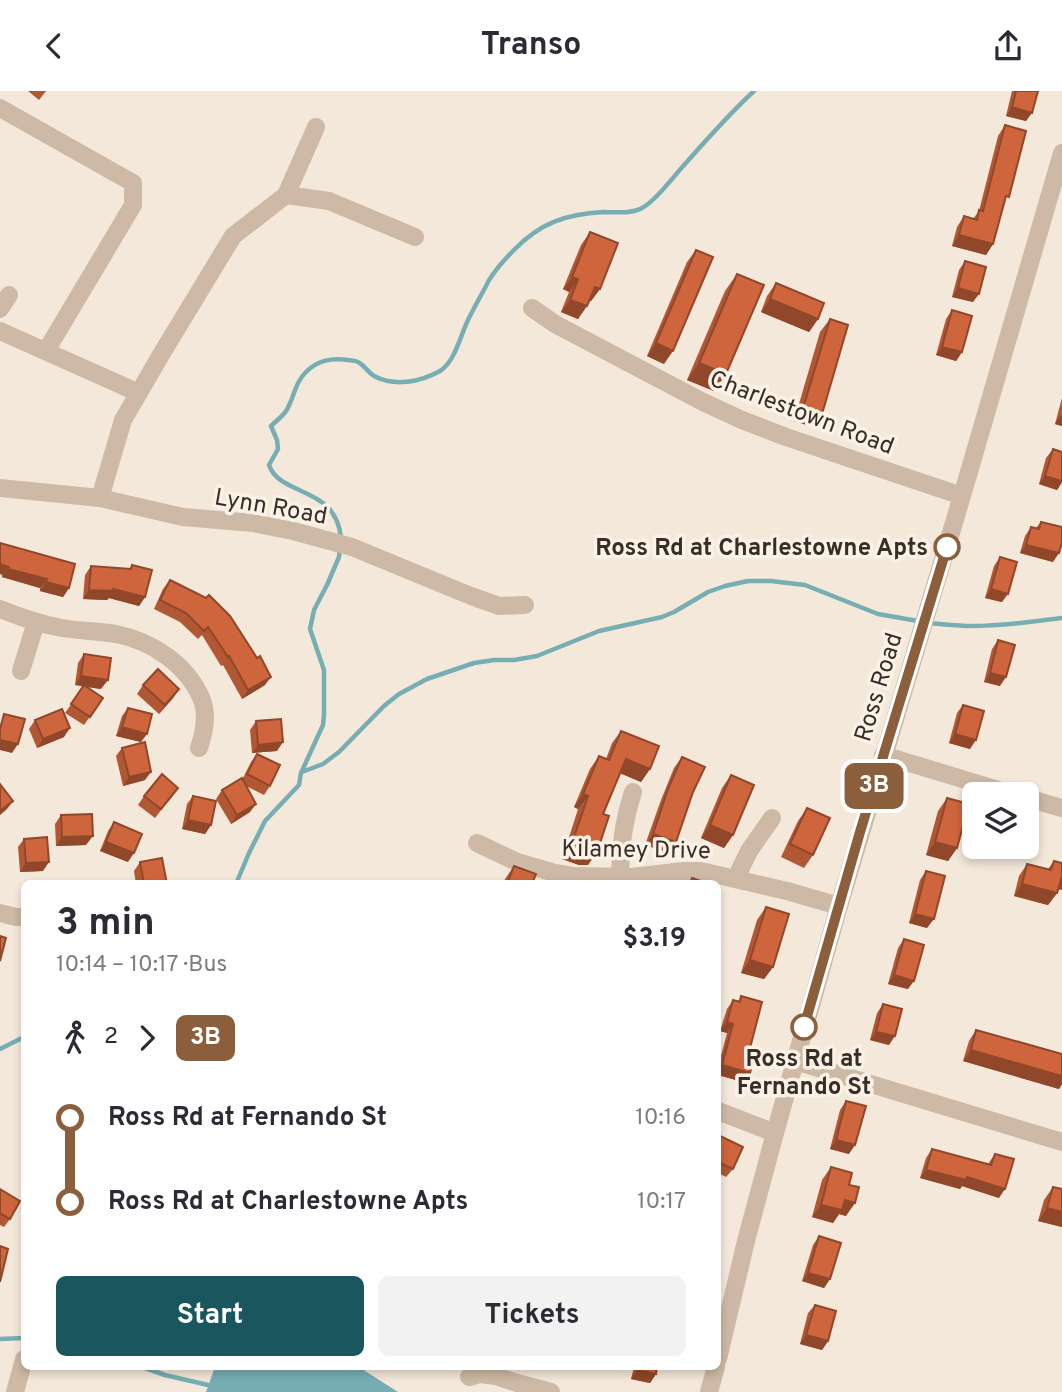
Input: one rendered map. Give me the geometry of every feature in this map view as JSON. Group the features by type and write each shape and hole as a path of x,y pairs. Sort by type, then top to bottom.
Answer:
{"street":[{"path":"0,108 133,183 133,205 46,351"},
{"path":"100,499 123,420 233,236 286,195 316,127"},
{"name":"Ross Road","path":"721,1346 746,1241 839,906 1062,156"},
{"path":"286,195 329,201 415,237"},
{"name":"Charlestown Road","path":"532,308 555,324 742,420 962,496"},
{"path":"0,331 139,393"},
{"name":"Lynn Road","path":"0,488 100,499 183,517 242,522 293,531 352,547 499,606 525,605"},
{"path":"0,609 36,622 115,634 155,648 182,670 202,702 204,733 199,748"},
{"path":"21,671 36,622"},
{"path":"883,755 972,782"},
{"path":"620,877 621,838 633,792"},
{"path":"1039,802 1062,809"},
{"path":"736,878 749,851 772,818"},
{"name":"Kilamey Drive","path":"477,843 568,880 701,871 839,906"},
{"path":"0,913 21,917"},
{"path":"795,1061 1062,1142"},
{"path":"721,1112 775,1133"},
{"path":"15,1392 21,1370"},
{"path":"709,1392 715,1370"},
{"path":"469,1377 480,1374 496,1376 551,1392"}],"water":[{"path":"214,1370 364,1370 398,1392 206,1392"}],"building":[{"path":"1016,91 1038,91 1032,113 1012,107"},
{"path":"1005,125 1026,131 1009,197 1006,196 993,244 959,235 964,216 977,220 979,210 983,211"},
{"path":"590,232 618,243 600,289 595,287 587,306 570,300 578,279 572,277"},
{"path":"696,250 713,257 673,351 656,343"},
{"path":"965,261 986,267 979,294 958,288"},
{"path":"737,274 764,285 726,374 699,363"},
{"path":"776,283 824,303 818,319 770,299"},
{"path":"952,310 972,316 962,352 942,347"},
{"path":"830,319 848,325 822,414 803,408"},
{"path":"1053,449 1062,452 1062,481 1045,476"},
{"path":"1041,522 1062,527 1059,553 1026,545 1031,527 1039,529"},
{"path":"0,543 75,564 69,588 0,564"},
{"path":"1000,557 1017,562 1008,594 991,589"},
{"path":"132,565 152,570 145,597 113,589 89,590 91,566 131,569"},
{"path":"170,580 206,598 209,595 230,616 257,658 260,656 271,677 248,690 229,656 208,627 204,631 186,613 160,600"},
{"path":"998,640 1015,645 1006,677 990,673"},
{"path":"84,654 111,658 108,680 81,676"},
{"path":"158,669 179,689 165,705 143,685"},
{"path":"84,685 103,698 90,717 71,704"},
{"path":"963,705 984,711 976,740 955,734"},
{"path":"128,708 152,714 147,734 122,727"},
{"path":"62,709 70,728 43,739 35,720"},
{"path":"4,714 25,719 18,744 0,740"},
{"path":"281,719 283,742 258,745 256,721"},
{"path":"621,731 659,746 650,769 626,759 603,814 609,816 597,852 588,852 571,846 588,796 583,794 599,756 609,760"},
{"path":"145,742 151,772 129,777 122,748"},
{"path":"257,754 280,765 270,786 247,774"},
{"path":"682,757 705,767 693,792 676,842 653,834"},
{"path":"162,774 178,788 161,809 144,796"},
{"path":"731,775 754,785 733,835 710,825"},
{"path":"242,778 256,804 237,815 222,790"},
{"path":"0,784 13,801 0,811"},
{"path":"193,796 216,801 211,825 188,820"},
{"path":"947,798 962,802 962,830 957,848 935,842"},
{"path":"807,808 830,818 813,855 790,844"},
{"path":"92,814 93,836 62,837 61,815"},
{"path":"114,822 142,834 134,853 106,842"},
{"path":"47,837 49,862 26,863 24,839"},
{"path":"162,858 166,880 143,880 140,862"},
{"path":"1054,861 1062,863 1062,876 1057,893 1022,884 1027,864 1051,870"},
{"path":"514,866 536,874 534,880 509,880"},
{"path":"926,871 945,876 934,919 915,914"},
{"path":"766,907 789,914 773,967 750,960"},
{"path":"0,936 6,938 0,961"},
{"path":"904,939 924,945 914,981 894,975"},
{"path":"741,996 762,1002 750,1048 756,1050 750,1073 722,1065 733,1024 727,1022 733,1000 740,1002"},
{"path":"883,1004 902,1009 895,1036 876,1032"},
{"path":"976,1030 1062,1054 1062,1076 971,1050"},
{"path":"846,1101 866,1106 855,1145 836,1140"},
{"path":"721,1136 743,1147 733,1169 721,1163"},
{"path":"932,1149 991,1165 995,1154 1014,1159 1005,1189 967,1177 966,1180 926,1170"},
{"path":"831,1167 852,1173 849,1185 859,1187 855,1203 845,1200 842,1210 821,1205"},
{"path":"1053,1187 1062,1189 1062,1212 1047,1208"},
{"path":"0,1189 20,1201 10,1219 0,1213"},
{"path":"819,1236 841,1243 830,1279 808,1273"},
{"path":"0,1246 8,1249 0,1282"},
{"path":"815,1305 836,1311 828,1341 806,1335"},
{"path":"637,1370 657,1370 656,1374"}],"waterway":[{"path":"341,538 337,521 329,509 319,500 284,482 275,475 269,465 278,449 271,426 286,411 305,373 319,363 336,359 357,362 374,376 390,381 416,380 440,371 454,353 490,278 524,241 544,227 565,218 590,213 632,212 646,206 754,91"},
{"path":"238,880 265,821 299,785 301,773 323,725 324,670 310,629 314,610 339,557 340,547"},
{"path":"302,772 323,764 339,752 384,706 399,694 427,679 474,663 537,656 599,631 662,617 708,592 725,586 748,581 805,585 878,614 918,621"},
{"path":"927,623 983,626 1062,618"},
{"path":"0,1049 21,1038"},
{"path":"0,1339 21,1338"},
{"path":"151,1370 213,1385"}],"bus line":[{"name":"3B","path":"804,1027 947,547"}],"place":[{"name":"Ross Rd at Charlestowne Apts","path":"947,547"},
{"name":"Ross Rd at Fernando St","path":"804,1027"}]}
